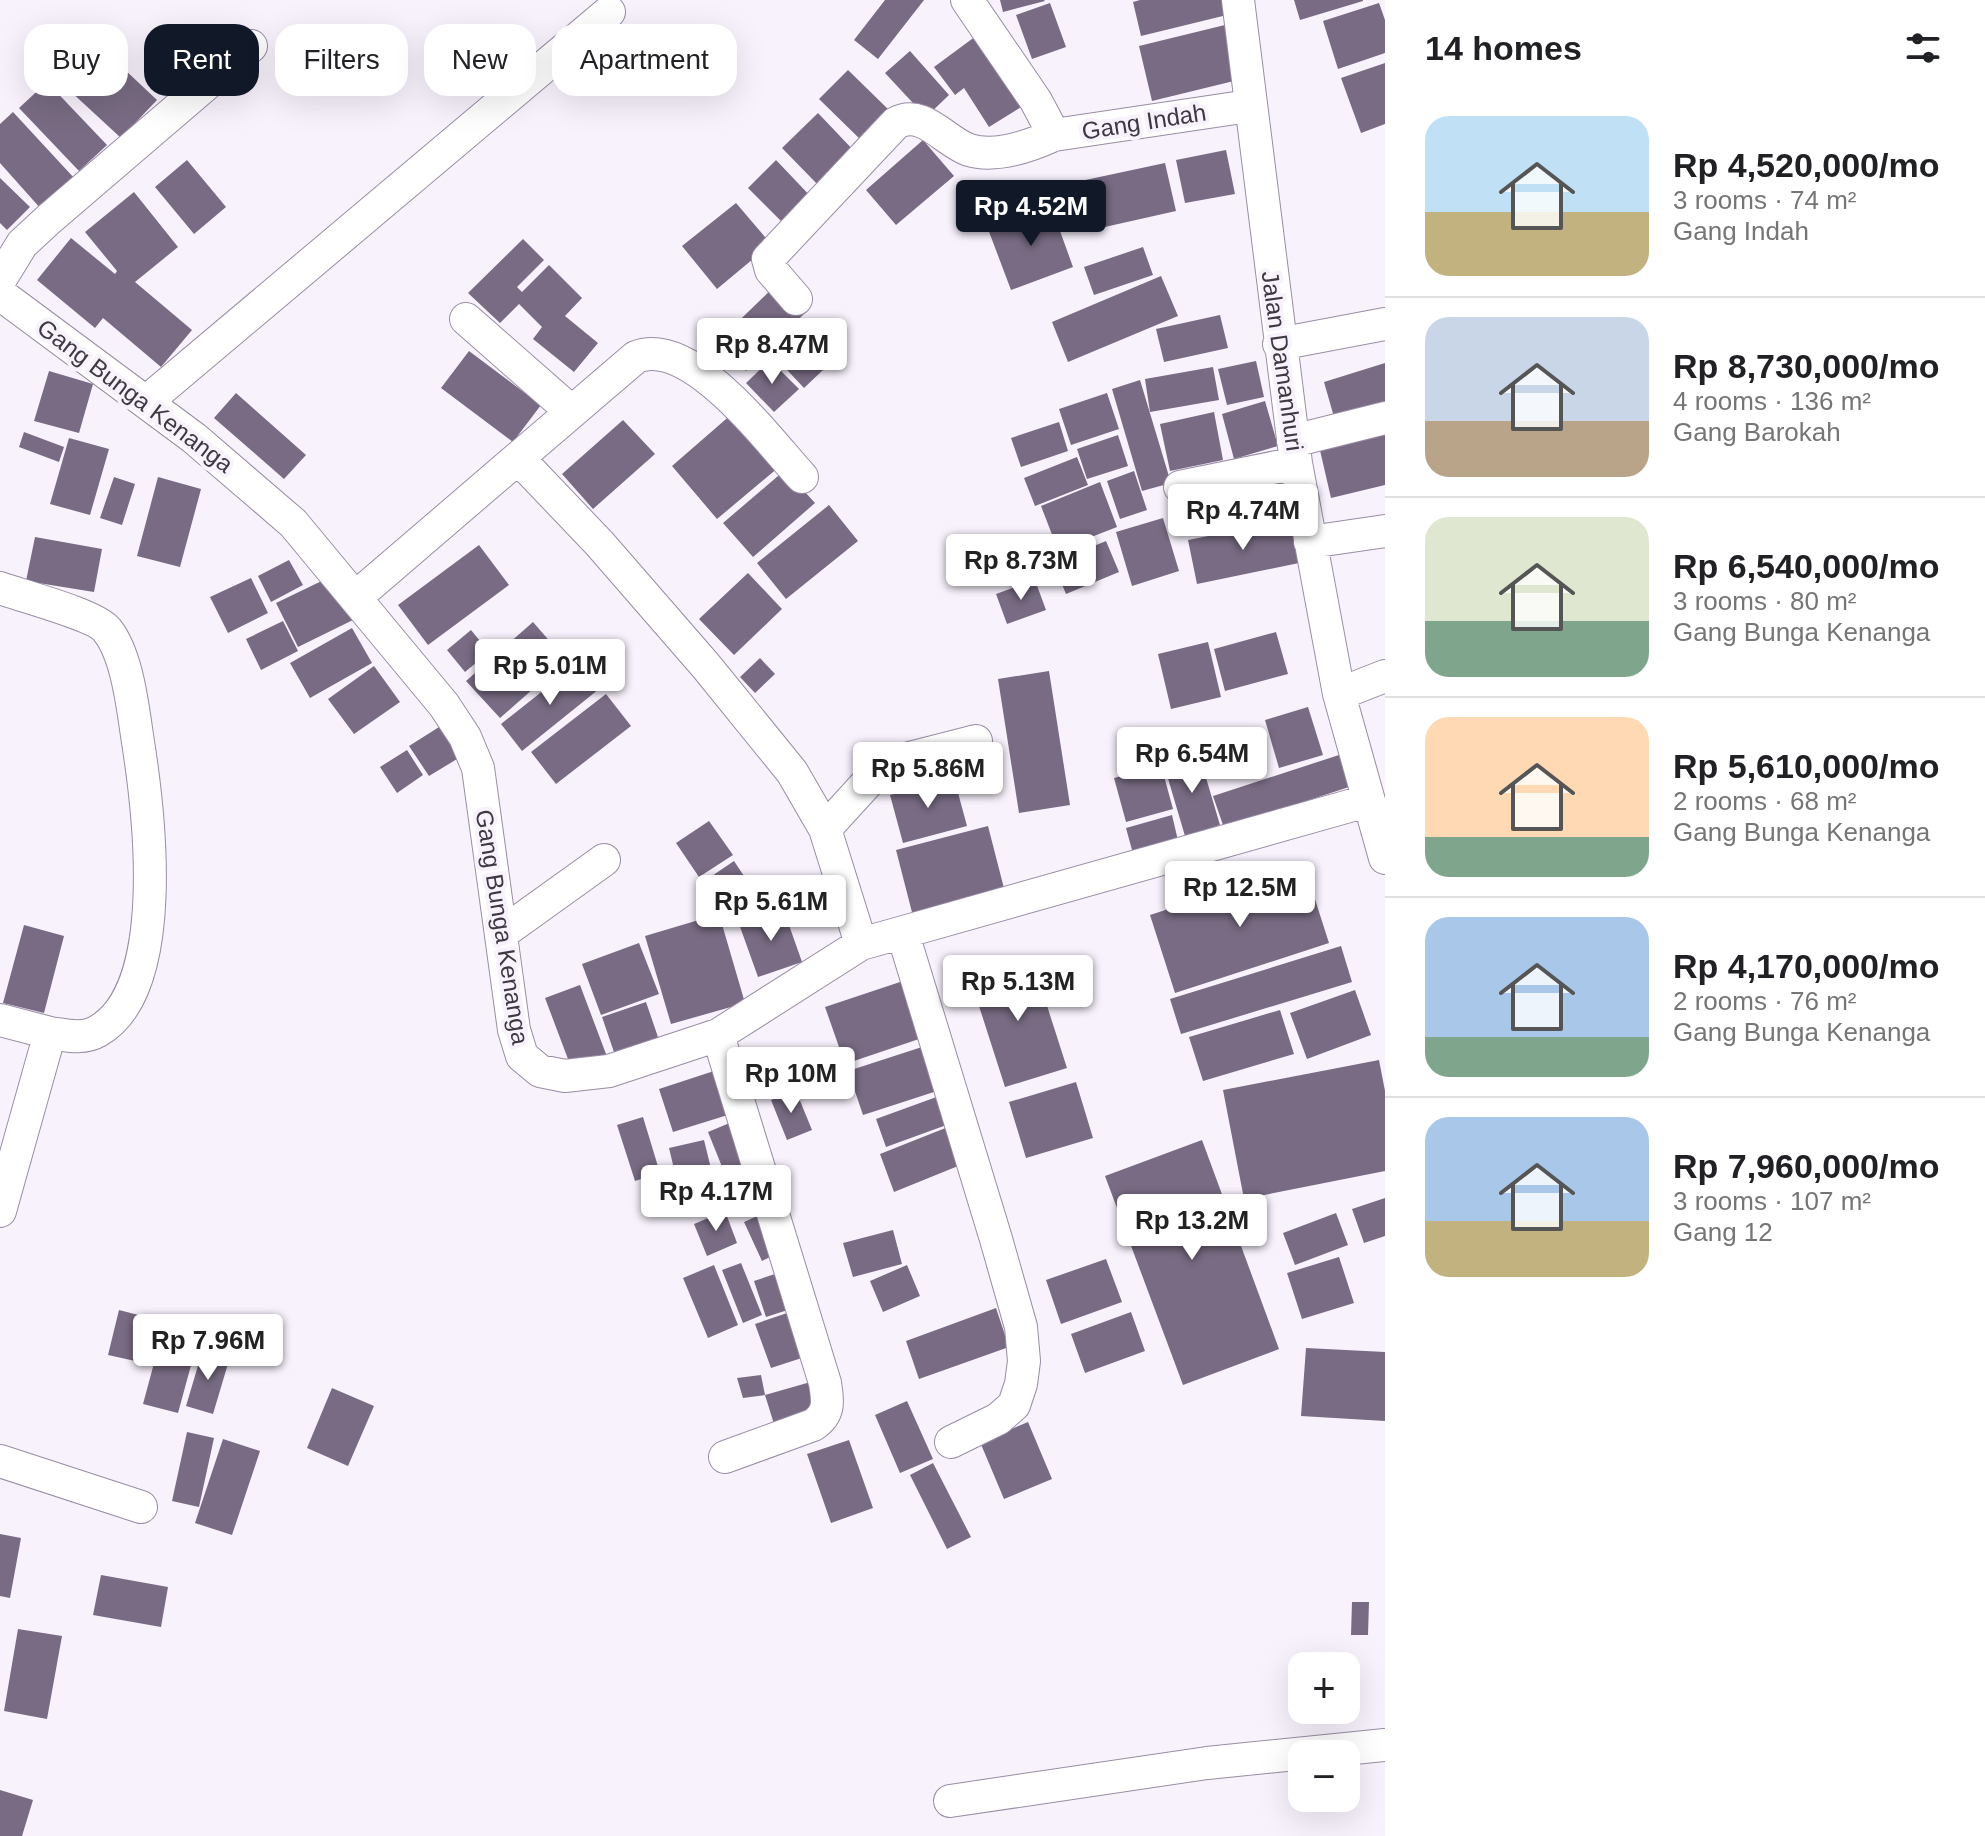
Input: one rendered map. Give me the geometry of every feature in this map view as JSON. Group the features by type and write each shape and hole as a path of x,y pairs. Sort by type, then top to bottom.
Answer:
{"street":[{"name":"Gang Indah","path":"967,0 1036,101 1054,135 1249,106"},
{"name":"Jalan Damanhuri","path":"1238,0 1294,452 1339,694 1374,808 1385,858"},
{"path":"146,402 609,12"},
{"path":"0,280 22,244 193,96"},
{"path":"796,299 771,270 768,259 896,123 915,119 971,151 1017,149 1054,135"},
{"name":"Gang Bunga Kenanga","path":"0,294 244,478 293,523 414,666 465,737 478,768 514,1030 522,1056 540,1071 565,1076 609,1071 718,1035 861,944 1374,808"},
{"path":"466,319 572,412"},
{"path":"1279,344 1385,324"},
{"path":"356,597 636,357 649,352 675,358 710,378 802,477"},
{"path":"1180,487 1294,452 1385,418"},
{"path":"518,458 600,544 706,666 792,772 825,829 861,944"},
{"path":"1310,542 1385,531"},
{"path":"0,588 93,620 108,631 131,696 146,793 150,862 148,928 136,977 125,1005 97,1032 78,1037 23,1026 0,1211"},
{"path":"1339,694 1385,676"},
{"path":"825,829 877,772 898,761 976,741"},
{"path":"501,934 604,860"},
{"path":"903,934 1021,1327 1024,1361 1014,1405 998,1419 951,1442"},
{"path":"718,1035 825,1383 828,1405 823,1419 813,1425 725,1457"},
{"path":"0,1461 141,1507"},
{"path":"950,1801 1207,1763 1385,1745"}],"building":[{"path":"885,0 924,0 878,59 854,40"},
{"path":"1000,0 1044,0 1045,1 1003,12"},
{"path":"1223,0 1227,15 1141,36 1133,2"},
{"path":"1294,0 1363,0 1363,1 1300,20"},
{"path":"1050,3 1066,47 1032,59 1016,15"},
{"path":"1379,3 1385,20 1385,53 1338,69 1323,21"},
{"path":"1229,24 1242,79 1152,101 1139,46"},
{"path":"976,36 1029,102 989,127 964,88 955,95 934,67"},
{"path":"910,51 949,95 926,117 885,73"},
{"path":"1385,63 1385,124 1361,133 1341,78"},
{"path":"848,70 891,112 862,141 819,99"},
{"path":"128,73 144,88 144,96 153,96 157,100 121,138 76,96 128,96"},
{"path":"32,96 60,96 107,145 79,171 19,108"},
{"path":"13,112 75,179 41,209 0,163 0,124"},
{"path":"818,113 857,154 821,188 782,148"},
{"path":"923,140 954,176 896,225 866,190"},
{"path":"1226,150 1235,194 1185,203 1176,160"},
{"path":"187,160 226,207 194,234 155,187"},
{"path":"776,160 815,201 787,227 748,188"},
{"path":"1165,163 1176,211 1087,231 1076,182"},
{"path":"0,178 30,207 7,230 0,223"},
{"path":"134,192 178,247 135,282 192,330 161,367 103,318 95,328 37,280 71,238 115,274 117,271 85,232"},
{"path":"736,203 771,244 717,289 682,246"},
{"path":"1051,206 1073,267 1011,290 988,229"},
{"path":"523,239 544,260 517,287 522,292 549,265 582,298 565,316 598,343 574,372 533,339 542,327 519,304 500,323 468,293"},
{"path":"1143,247 1153,275 1094,295 1084,267"},
{"path":"1161,276 1178,316 1068,362 1052,322"},
{"path":"777,284 805,313 746,371 717,342"},
{"path":"1220,315 1228,348 1164,362 1156,329"},
{"path":"812,320 842,352 804,388 774,356"},
{"path":"469,351 541,405 513,442 441,388"},
{"path":"770,360 799,389 774,412 746,383"},
{"path":"1256,361 1264,397 1227,405 1218,369"},
{"path":"1385,363 1385,401 1334,417 1324,382"},
{"path":"1213,367 1219,400 1150,412 1145,379"},
{"path":"49,371 93,384 79,433 34,421"},
{"path":"1140,380 1171,483 1142,491 1112,389"},
{"path":"236,393 306,455 284,479 214,418"},
{"path":"1107,393 1119,429 1071,445 1059,409"},
{"path":"1265,401 1278,446 1234,459 1222,414"},
{"path":"1214,412 1223,460 1170,471 1160,424"},
{"path":"733,413 779,467 717,519 672,466"},
{"path":"623,420 655,454 593,509 562,474"},
{"path":"1059,422 1068,451 1021,467 1011,438"},
{"path":"1385,431 1385,485 1331,498 1319,446"},
{"path":"24,432 64,447 59,462 19,447"},
{"path":"1118,435 1128,466 1087,479 1077,449"},
{"path":"69,438 109,449 90,515 50,504"},
{"path":"1077,457 1088,485 1035,506 1024,478"},
{"path":"785,470 815,503 753,557 723,523"},
{"path":"1134,471 1147,510 1120,519 1107,481"},
{"path":"1276,474 1285,512 1205,529 1196,491"},
{"path":"114,477 135,484 122,525 100,518"},
{"path":"158,477 201,489 180,567 137,556"},
{"path":"1100,482 1117,527 1058,550 1041,506"},
{"path":"829,505 858,541 786,599 757,563"},
{"path":"1163,518 1179,571 1132,586 1116,532"},
{"path":"1290,520 1299,563 1197,584 1188,540"},
{"path":"35,537 102,549 94,592 26,581"},
{"path":"1106,541 1119,572 1066,594 1053,563"},
{"path":"479,545 509,585 428,645 398,605"},
{"path":"289,560 303,585 271,602 258,576"},
{"path":"748,573 782,609 734,655 699,619"},
{"path":"332,576 353,620 298,647 276,603"},
{"path":"251,578 268,613 228,633 210,597"},
{"path":"1035,580 1046,610 1007,624 996,594"},
{"path":"283,621 298,651 261,670 246,639"},
{"path":"533,622 566,660 500,718 466,681"},
{"path":"352,628 372,663 310,698 290,663"},
{"path":"471,630 489,652 465,672 447,650"},
{"path":"1276,632 1288,674 1225,691 1214,649"},
{"path":"1208,642 1221,697 1171,709 1158,654"},
{"path":"760,658 775,674 755,693 740,677"},
{"path":"578,663 599,689 522,751 501,724"},
{"path":"374,666 400,702 354,734 328,699"},
{"path":"1049,671 1070,805 1019,813 998,679"},
{"path":"606,694 631,726 556,784 531,752"},
{"path":"1308,707 1323,755 1279,768 1265,720"},
{"path":"447,722 467,753 429,776 409,746"},
{"path":"407,750 423,775 397,793 380,767"},
{"path":"1199,754 1220,825 1185,836 1164,765"},
{"path":"1339,755 1349,787 1224,828 1213,796"},
{"path":"1161,765 1173,809 1126,822 1114,778"},
{"path":"954,778 967,826 903,843 890,795"},
{"path":"1172,815 1180,849 1135,861 1126,828"},
{"path":"709,821 733,855 699,877 676,843"},
{"path":"988,826 1007,900 915,924 896,850"},
{"path":"734,861 758,897 725,919 700,884"},
{"path":"1304,865 1329,943 1175,993 1150,915"},
{"path":"783,908 802,962 758,977 739,924"},
{"path":"719,914 745,1003 671,1024 645,936"},
{"path":"24,925 64,936 44,1013 3,1003"},
{"path":"639,943 659,994 601,1015 582,964"},
{"path":"1341,946 1352,982 1181,1034 1170,999"},
{"path":"1032,959 1067,1068 1005,1087 970,978"},
{"path":"906,980 925,1037 845,1064 825,1007"},
{"path":"580,985 606,1054 571,1067 545,998"},
{"path":"1355,990 1371,1035 1307,1059 1290,1013"},
{"path":"646,1002 659,1040 615,1055 602,1017"},
{"path":"1280,1010 1294,1054 1203,1081 1189,1037"},
{"path":"922,1047 937,1091 863,1115 848,1071"},
{"path":"1379,1060 1385,1091 1385,1171 1244,1199 1223,1090"},
{"path":"717,1070 731,1114 673,1132 659,1089"},
{"path":"1076,1082 1093,1138 1026,1158 1009,1102"},
{"path":"796,1091 812,1130 787,1140 771,1100"},
{"path":"942,1095 952,1123 886,1147 876,1119"},
{"path":"643,1117 660,1173 635,1181 617,1125"},
{"path":"732,1122 755,1179 731,1189 708,1132"},
{"path":"948,1127 963,1164 894,1192 880,1154"},
{"path":"704,1140 717,1193 682,1202 669,1148"},
{"path":"1202,1140 1279,1349 1183,1385 1105,1176"},
{"path":"1385,1198 1385,1236 1364,1243 1352,1209"},
{"path":"725,1211 737,1243 707,1256 694,1224"},
{"path":"764,1213 782,1251 762,1261 744,1222"},
{"path":"1336,1213 1348,1245 1295,1265 1283,1233"},
{"path":"893,1230 902,1264 853,1277 843,1243"},
{"path":"1339,1257 1354,1303 1302,1319 1287,1273"},
{"path":"1106,1259 1122,1302 1061,1324 1046,1280"},
{"path":"741,1263 762,1315 743,1323 722,1270"},
{"path":"714,1265 738,1325 708,1338 683,1278"},
{"path":"907,1265 920,1296 883,1312 870,1281"},
{"path":"787,1270 800,1306 766,1317 754,1281"},
{"path":"996,1308 1009,1347 919,1379 906,1341"},
{"path":"799,1309 814,1354 771,1368 755,1324"},
{"path":"119,1310 154,1319 144,1363 108,1355"},
{"path":"1131,1312 1145,1351 1085,1373 1071,1334"},
{"path":"164,1326 199,1336 178,1413 143,1404"},
{"path":"1306,1348 1385,1352 1385,1421 1301,1416"},
{"path":"203,1349 230,1357 213,1414 186,1406"},
{"path":"761,1375 765,1395 743,1398 737,1378"},
{"path":"814,1381 822,1409 774,1424 765,1395"},
{"path":"332,1388 374,1406 348,1466 307,1448"},
{"path":"907,1401 933,1459 900,1473 875,1415"},
{"path":"1028,1422 1052,1479 1004,1499 980,1442"},
{"path":"187,1432 214,1438 199,1507 172,1501"},
{"path":"223,1439 260,1451 232,1535 195,1523"},
{"path":"849,1440 873,1508 831,1523 807,1454"},
{"path":"933,1463 971,1537 947,1549 910,1475"},
{"path":"0,1534 21,1538 10,1598 0,1596"},
{"path":"101,1575 168,1587 161,1627 93,1615"},
{"path":"1352,1602 1369,1602 1368,1635 1351,1635"},
{"path":"18,1629 62,1636 47,1719 4,1711"},
{"path":"0,1790 33,1800 22,1836 0,1836"}]}
